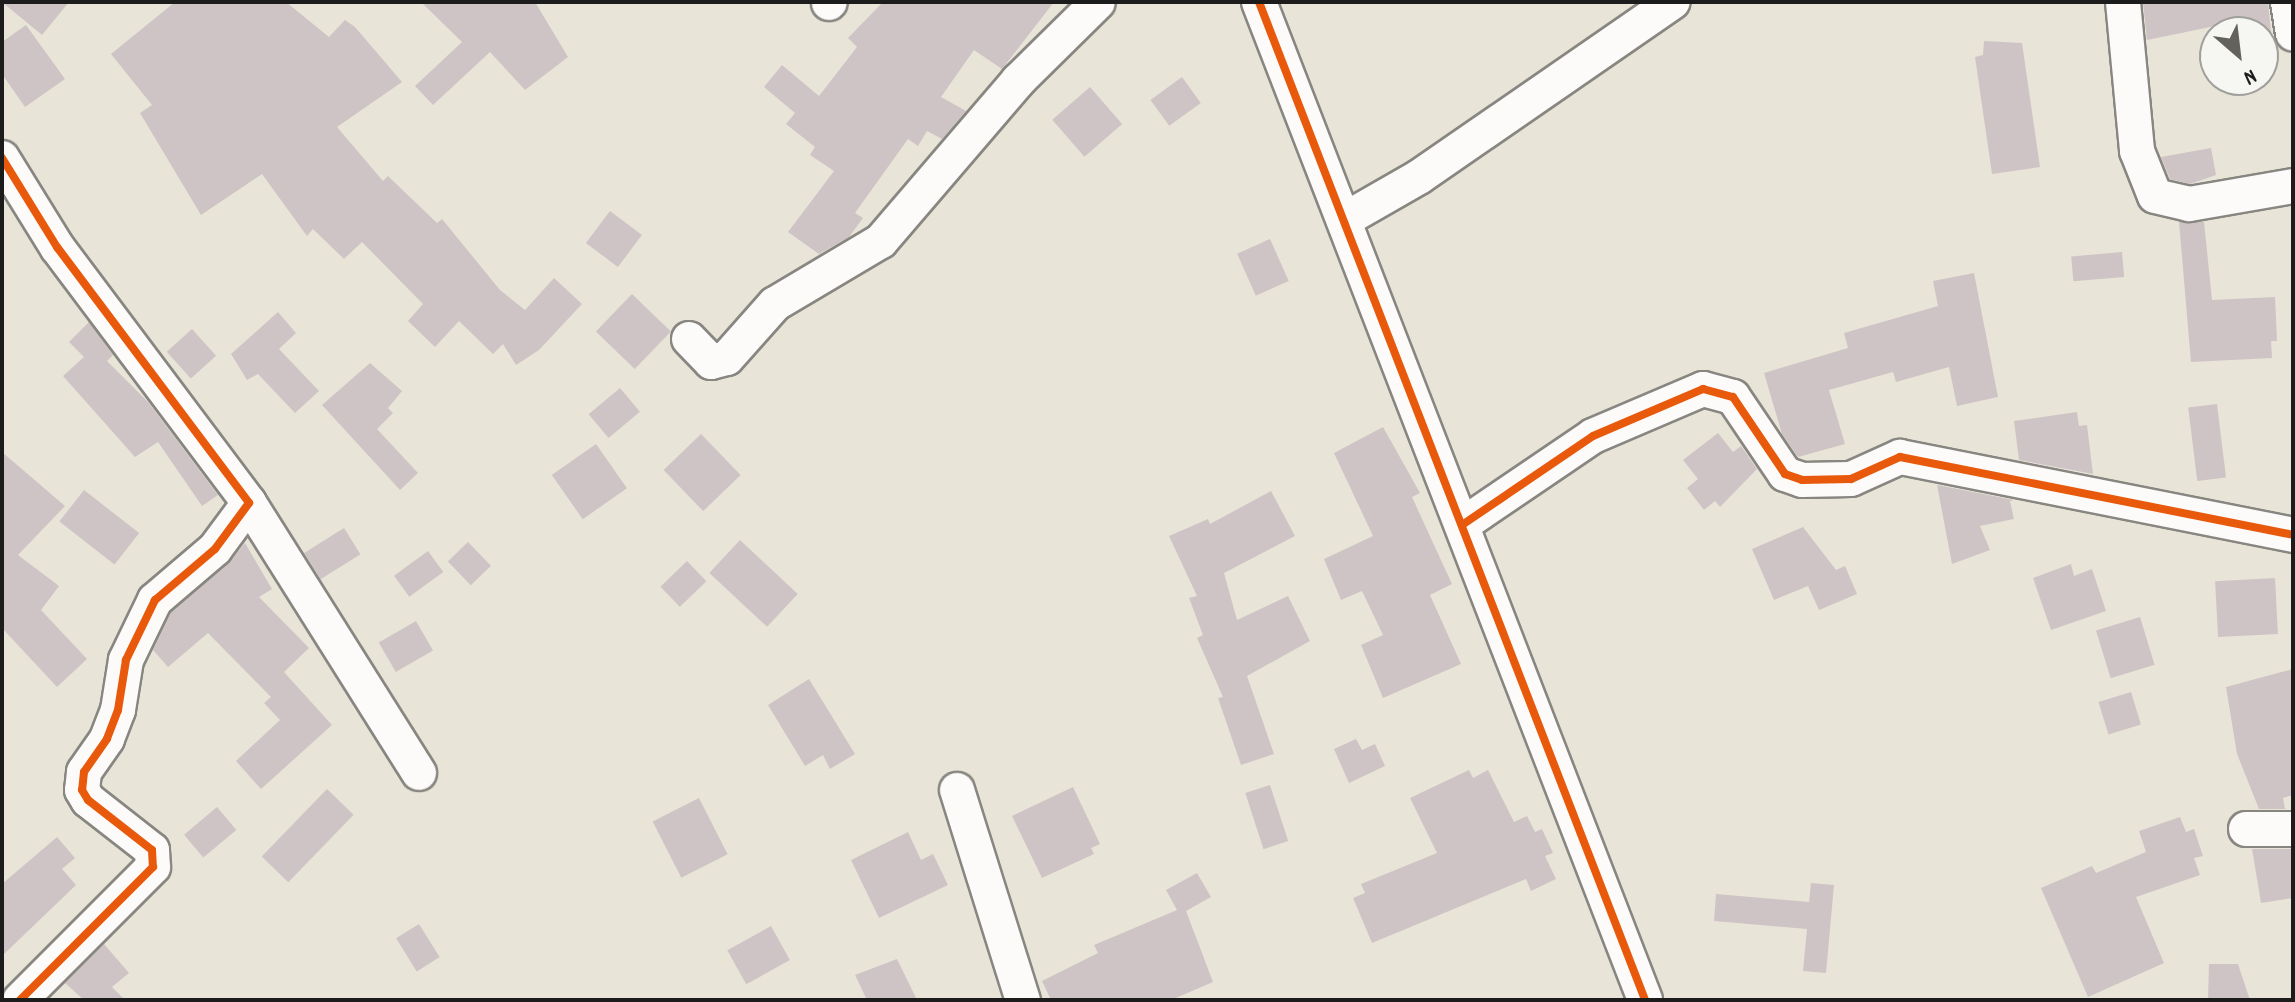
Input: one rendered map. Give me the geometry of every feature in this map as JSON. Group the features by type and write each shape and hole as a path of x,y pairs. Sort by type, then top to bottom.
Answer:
{"street":[{"path":"689,339 711,362 727,358 775,304 881,241 1018,81 1098,2"},
{"path":"1259,2 1645,1000"},
{"path":"1344,220 1419,177 1673,2"},
{"path":"2123,2 2137,151 2155,196 2189,204 2293,186"},
{"path":"2288,2 2293,34"},
{"path":"2,158 57,247 249,503 419,773"},
{"path":"1462,525 1593,436 1703,389 1733,397 1785,474 1802,480 1851,479 1900,457 2293,535"},
{"path":"20,1000 153,867 152,850 88,800 82,790 84,772 107,739 118,710 126,660 155,600 215,549 249,503"},
{"path":"957,790 1023,1000"},
{"path":"2246,829 2293,829"}],"building":[{"path":"2,2 69,2 42,35"},
{"path":"175,2 286,2 329,37 345,20 355,27 402,82 337,127 383,181 388,176 437,223 442,219 500,290 525,310 554,278 582,304 539,350 516,365 503,344 493,354 459,321 435,347 408,321 423,304 362,242 344,259 313,229 307,236 262,174 201,215 140,113 152,105 111,54"},
{"path":"421,2 535,2 568,57 525,90 490,52 433,105 415,86 462,42"},
{"path":"883,2 1054,2 1002,69 974,50 941,97 966,111 942,139 927,131 918,146 908,139 855,213 863,218 849,237 819,254 788,232 834,171 810,155 815,147 786,124 795,113 764,87 782,65 819,96 857,47 848,38"},
{"path":"2143,2 2268,2 2269,16 2199,16 2199,29 2147,40"},
{"path":"26,25 65,79 25,107 2,74 2,42"},
{"path":"1984,41 2022,43 2040,167 1992,174 1975,57 1983,55"},
{"path":"1182,77 1201,103 1169,126 1150,100"},
{"path":"1090,87 1122,124 1084,157 1052,120"},
{"path":"2211,148 2216,175 2190,184 2170,179 2161,157"},
{"path":"610,211 642,235 618,267 586,243"},
{"path":"2179,222 2204,222 2212,300 2275,297 2277,341 2271,341 2272,358 2191,362"},
{"path":"1270,239 1289,281 1256,296 1237,254"},
{"path":"2122,252 2124,277 2073,281 2071,256"},
{"path":"1974,273 1998,397 1957,406 1949,367 1896,382 1893,372 1829,390 1845,444 1798,457 1782,434 1764,373 1848,348 1844,333 1938,306 1933,281"},
{"path":"632,294 671,332 635,369 596,331"},
{"path":"278,312 296,333 279,349 319,391 295,413 258,374 247,380 231,354"},
{"path":"89,322 113,355 107,361 148,402 218,495 202,506 158,442 135,457 63,376 84,357 69,342"},
{"path":"192,329 216,356 191,379 167,352"},
{"path":"370,363 402,391 388,408 393,413 377,429 418,473 400,490 322,405"},
{"path":"620,388 640,412 609,438 589,414"},
{"path":"2217,404 2226,477 2197,481 2188,408"},
{"path":"2077,412 2079,426 2087,425 2093,474 2019,460 2014,421"},
{"path":"1383,427 1420,493 1412,497 1452,584 1430,595 1461,664 1383,698 1361,645 1383,635 1362,591 1341,600 1324,559 1373,536 1334,453"},
{"path":"1718,433 1733,452 1741,446 1757,469 1720,507 1715,501 1704,510 1687,488 1698,479 1683,460"},
{"path":"701,434 741,475 703,511 664,470"},
{"path":"596,444 627,488 583,519 552,475"},
{"path":"2,452 65,506 18,555 59,586 41,610 87,659 57,687 2,628"},
{"path":"1937,485 2014,500 2010,501 2014,519 1980,526 1990,550 1952,564"},
{"path":"84,490 139,533 115,565 59,522"},
{"path":"1271,491 1295,536 1224,573 1237,620 1288,596 1310,641 1247,676 1274,754 1241,765 1218,698 1223,697 1197,638 1203,635 1189,598 1197,596 1169,536 1208,519 1210,524"},
{"path":"1803,527 1836,570 1845,566 1857,594 1819,610 1808,586 1774,600 1752,549"},
{"path":"344,528 360,554 321,579 304,553"},
{"path":"740,540 798,594 767,627 709,573"},
{"path":"468,542 491,566 471,585 448,561"},
{"path":"245,543 272,589 259,597 309,648 284,672 332,725 261,789 236,761 280,720 264,703 271,697 208,633 168,667 153,650 171,612 228,564"},
{"path":"428,551 443,572 409,597 394,576"},
{"path":"687,561 706,581 680,607 660,587"},
{"path":"2071,564 2074,576 2092,569 2106,611 2051,630 2033,578"},
{"path":"2275,578 2278,634 2218,637 2215,581"},
{"path":"2140,617 2155,665 2111,678 2096,630"},
{"path":"416,621 433,650 396,672 379,642"},
{"path":"2293,669 2293,795 2283,798 2285,809 2259,809 2237,754 2226,687"},
{"path":"809,679 855,754 830,769 823,755 805,766 768,705"},
{"path":"2131,692 2141,725 2108,734 2098,702"},
{"path":"1356,739 1362,750 1375,744 1385,766 1349,783 1334,749"},
{"path":"1469,770 1473,778 1488,770 1514,822 1527,816 1535,832 1542,829 1553,853 1545,856 1556,879 1531,891 1526,879 1372,943 1353,898 1365,893 1361,884 1437,853 1410,798"},
{"path":"1270,785 1288,841 1264,849 1245,793"},
{"path":"1073,787 1100,844 1091,848 1094,854 1042,878 1012,816"},
{"path":"327,789 354,815 288,882 262,857"},
{"path":"699,798 728,854 681,878 653,822"},
{"path":"217,807 236,830 203,858 184,835"},
{"path":"2180,817 2186,832 2194,829 2203,856 2194,858 2200,875 2136,897 2164,963 2088,997 2041,888 2092,866 2096,873 2146,852 2139,831"},
{"path":"908,832 921,860 933,854 948,885 879,918 851,860"},
{"path":"57,837 75,858 62,869 76,885 2,956 2,884"},
{"path":"2252,849 2291,849 2293,898 2261,903"},
{"path":"1197,873 1211,897 1186,911 1213,982 1171,1000 1051,1000 1042,981 1098,953 1094,945 1177,910 1166,890"},
{"path":"1811,883 1834,885 1826,973 1803,971 1807,929 1714,921 1716,894 1809,902"},
{"path":"419,924 440,957 417,971 396,938"},
{"path":"771,926 790,960 746,984 727,950"},
{"path":"104,944 129,973 112,987 125,1000 84,1000 65,983"},
{"path":"897,959 917,1000 867,1000 855,975"},
{"path":"2209,964 2238,964 2250,1000 2208,1000"}],"cycle path":[{"path":"1259,2 1645,1000"},
{"path":"2,158 57,247 249,503 215,549 155,600 126,660 118,710 107,739 84,772 82,790 88,800 152,850 153,867 20,1000"},
{"path":"1462,525 1593,436 1703,389 1733,397 1785,474 1802,480 1851,479 1900,457 2293,535"}]}
